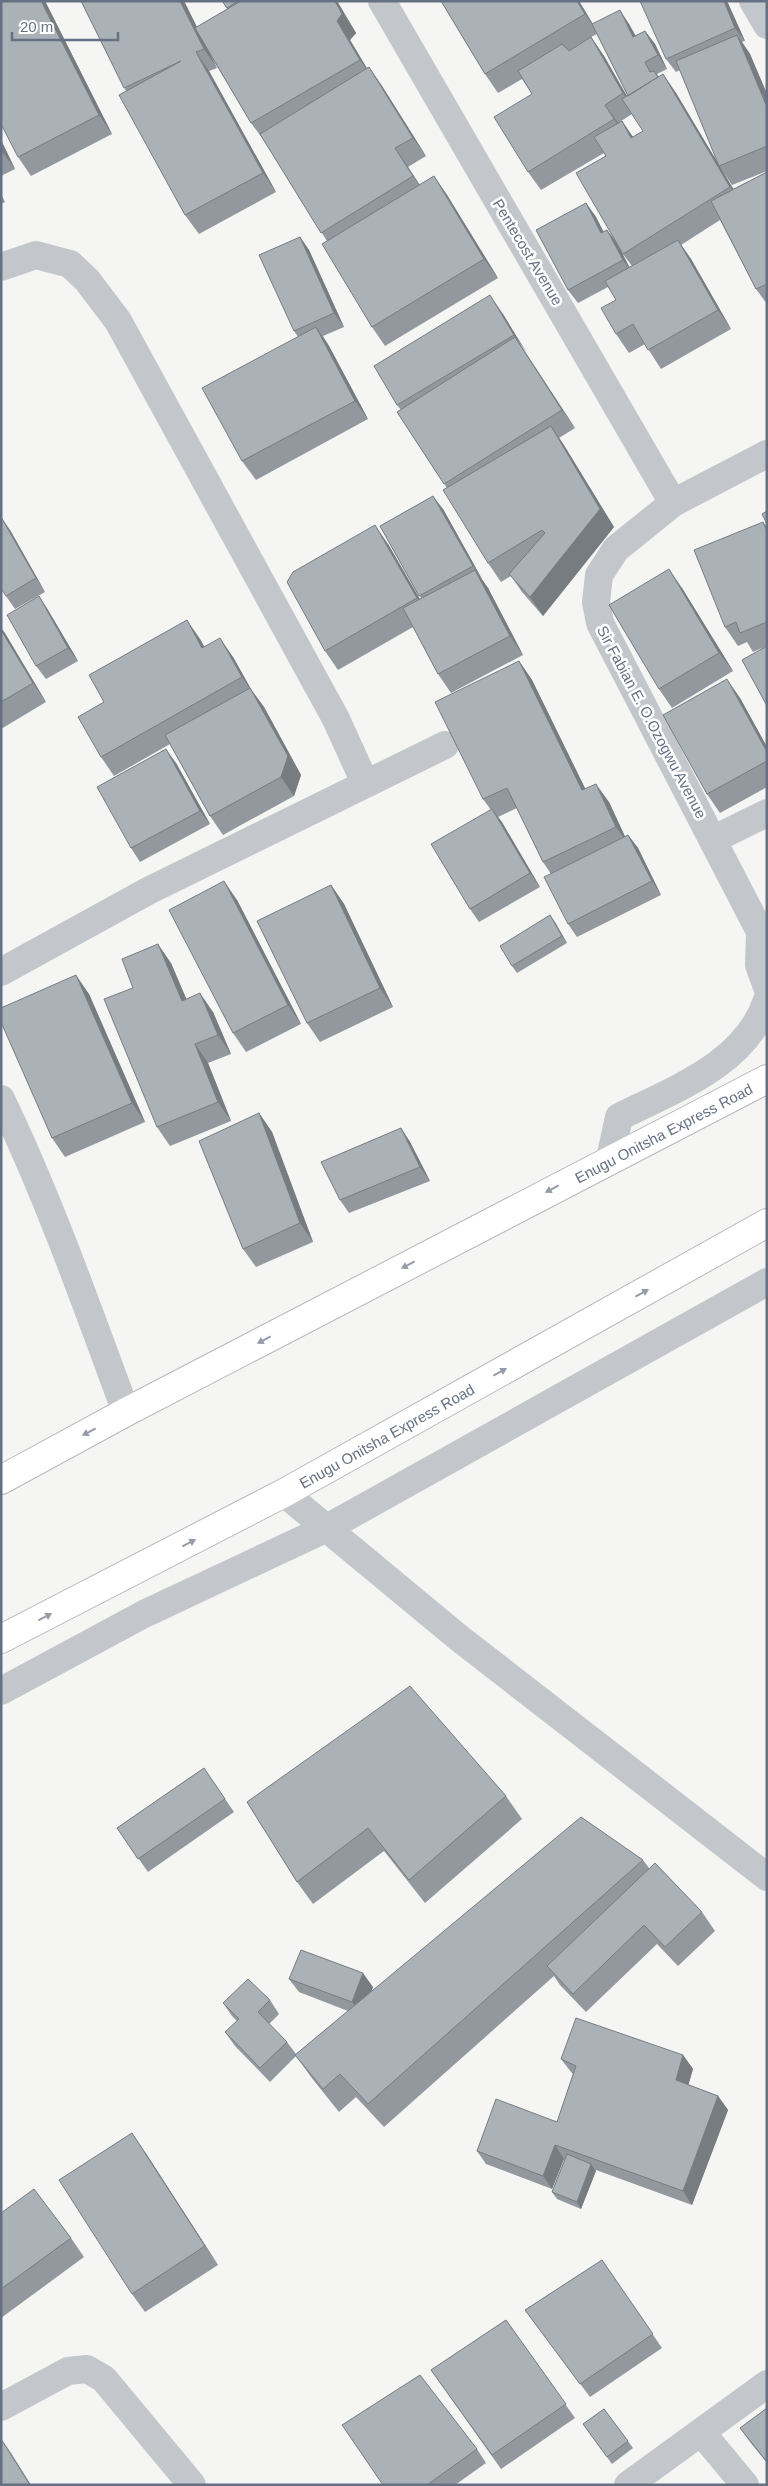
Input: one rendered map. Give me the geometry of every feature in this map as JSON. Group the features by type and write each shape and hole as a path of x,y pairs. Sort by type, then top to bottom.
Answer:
{"highway":[{"name":"Enugu Onitsha Express Road","path":"1,1480 126,1412 767,1079"},
{"name":"Enugu Onitsha Express Road","path":"1,1639 284,1494 767,1223"}],"street":[{"name":"Pentecost Avenue","path":"382,1 673,503"},
{"path":"753,1 767,25"},
{"path":"1,267 36,255 70,264 87,280 118,321 333,715 365,783"},
{"name":"Sir Fabian E. O.Ozogwu Avenue","path":"763,939 714,839 600,623 596,602 599,575 616,549 673,503 767,454"},
{"path":"1,972 148,891 365,783 446,745"},
{"path":"714,839 767,813"},
{"path":"763,939 759,965 767,987"},
{"path":"610,1159 620,1117 704,1074 742,1045 761,1018 767,1000"},
{"path":"1,1099 26,1150 52,1215 126,1412"},
{"path":"1,1691 144,1614 327,1528 767,1282"},
{"path":"284,1494 459,1638 767,1877"},
{"path":"1,2407 68,2371 87,2369 104,2379 192,2485"},
{"path":"628,2485 767,2384"},
{"path":"701,2432 745,2485"}],"building":[{"path":"1,1 41,1 99,115 18,157 1,124"},
{"path":"81,1 180,1 204,49 196,52 263,173 185,215 119,95 181,61 124,88"},
{"path":"222,1 238,1 227,8"},
{"path":"241,1 335,1 342,14 337,21 360,60 251,123 195,28"},
{"path":"441,1 577,1 585,14 485,74"},
{"path":"640,1 724,1 735,28 666,59"},
{"path":"620,10 633,37 645,31 658,55 645,62 650,72 654,71 658,77 628,96 592,24"},
{"path":"737,35 767,107 767,146 719,166 676,61"},
{"path":"591,37 623,93 605,105 614,119 528,172 494,117 532,94 518,71 562,44 569,51"},
{"path":"369,67 413,138 395,148 413,176 321,233 260,134"},
{"path":"663,74 730,187 623,254 576,173 606,156 594,137 622,121 631,138 643,131 622,99"},
{"path":"767,172 767,284 756,289 711,201"},
{"path":"434,176 484,259 372,327 322,244"},
{"path":"586,203 601,233 607,230 623,260 568,290 536,230"},
{"path":"300,237 334,313 294,331 259,255"},
{"path":"678,240 718,310 648,350 633,324 616,334 601,308 616,300 605,281"},
{"path":"490,295 514,335 397,405 374,366"},
{"path":"316,327 355,401 242,461 202,388"},
{"path":"515,337 562,410 444,484 397,412"},
{"path":"551,426 600,509 530,597 509,574 545,533 542,530 488,563 443,490"},
{"path":"433,496 473,566 419,596 380,526"},
{"path":"767,511 767,524 762,514"},
{"path":"1,517 36,578 6,596 1,588"},
{"path":"763,522 767,531 767,622 740,633 736,622 725,627 694,550"},
{"path":"375,525 417,598 325,651 287,582 293,572"},
{"path":"669,569 719,653 659,689 609,605"},
{"path":"475,570 510,636 438,674 403,608"},
{"path":"39,596 68,648 36,666 7,615"},
{"path":"187,620 202,648 220,638 242,677 101,757 78,717 104,702 89,675"},
{"path":"1,630 33,683 1,702"},
{"path":"767,646 767,706 742,660"},
{"path":"519,661 582,790 596,784 616,827 543,862 507,788 483,799 435,702"},
{"path":"727,679 767,752 767,761 707,794 663,715"},
{"path":"250,688 288,756 281,777 210,816 165,735"},
{"path":"166,749 200,811 131,848 97,787"},
{"path":"492,809 530,873 470,909 431,844"},
{"path":"628,835 652,881 568,924 544,877"},
{"path":"224,881 288,1005 233,1033 169,910"},
{"path":"331,885 380,988 307,1023 257,921"},
{"path":"550,915 562,936 512,966 500,946"},
{"path":"158,944 182,1001 200,993 218,1035 195,1044 218,1102 157,1127 104,999 133,988 122,959"},
{"path":"76,975 132,1103 52,1138 1,1022 1,1008"},
{"path":"259,1113 300,1223 243,1249 199,1141"},
{"path":"401,1128 420,1167 340,1200 321,1162"},
{"path":"410,1686 506,1796 409,1880 368,1828 297,1882 247,1802"},
{"path":"204,1768 225,1799 138,1859 117,1828"},
{"path":"581,1817 643,1860 368,2104 340,2074 323,2089 295,2055"},
{"path":"655,1863 702,1912 665,1947 644,1925 573,1994 547,1966"},
{"path":"301,1950 363,1973 352,2002 289,1979"},
{"path":"248,1979 270,2000 258,2012 287,2042 260,2068 225,2032 239,2019 223,2003"},
{"path":"576,2018 683,2055 676,2080 718,2096 683,2191 555,2145 543,2176 477,2151 496,2099 557,2122 576,2066 561,2059"},
{"path":"132,2133 205,2246 132,2294 59,2180"},
{"path":"567,2154 591,2164 577,2202 552,2192"},
{"path":"34,2189 71,2238 1,2289 1,2213"},
{"path":"602,2260 653,2334 580,2384 525,2310"},
{"path":"506,2320 566,2404 492,2455 431,2370"},
{"path":"420,2375 477,2449 427,2485 383,2485 342,2425"},
{"path":"767,2408 767,2462 740,2428"},
{"path":"604,2409 628,2441 607,2457 583,2424"},
{"path":"1,2439 30,2485 1,2485"}]}
